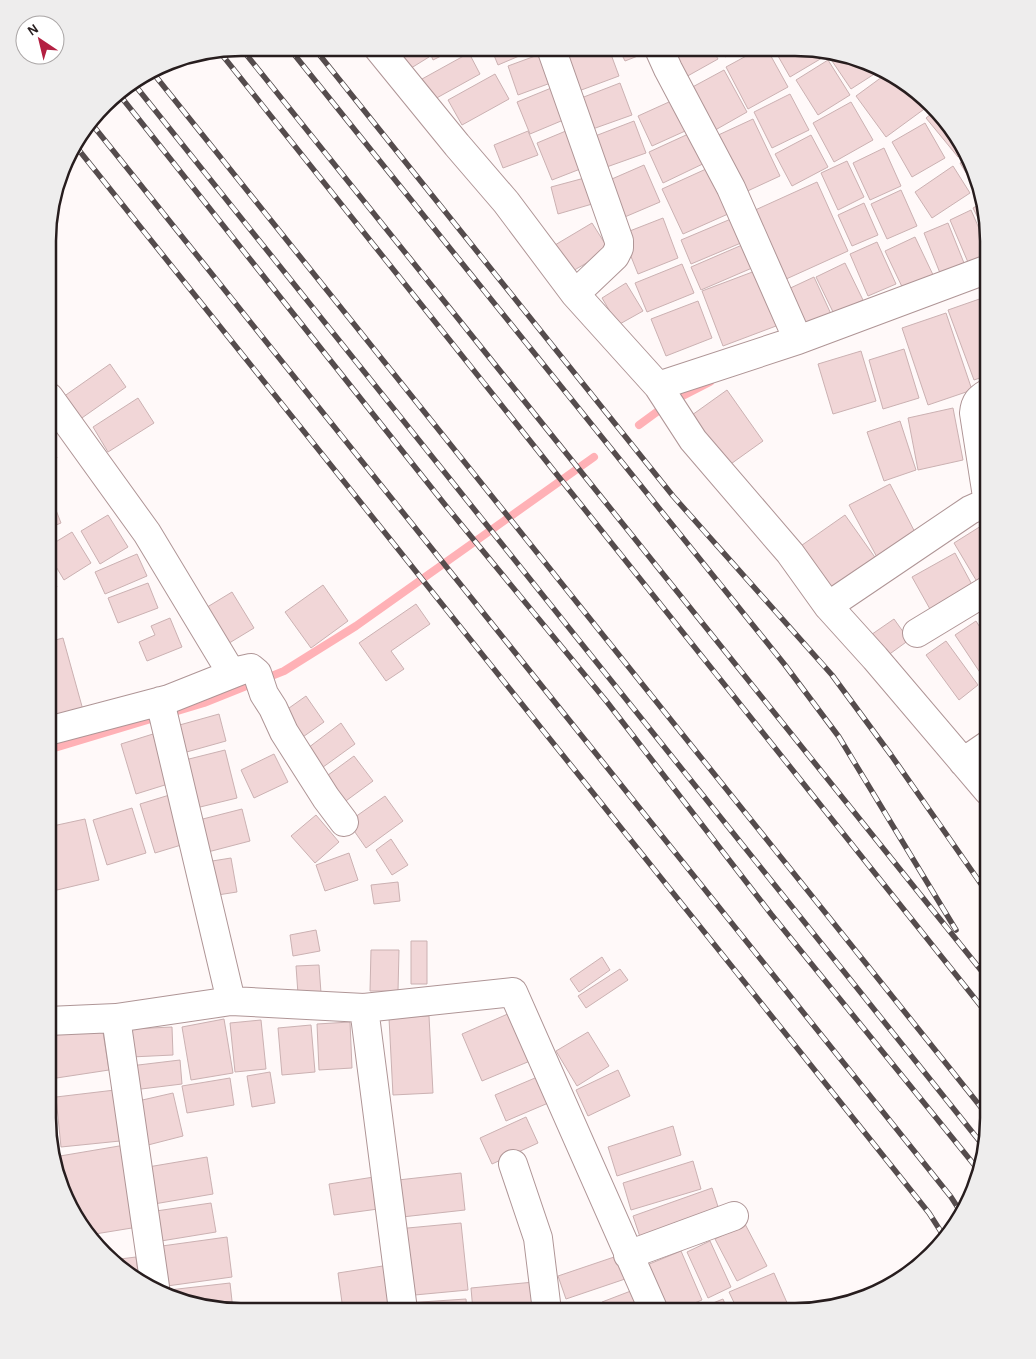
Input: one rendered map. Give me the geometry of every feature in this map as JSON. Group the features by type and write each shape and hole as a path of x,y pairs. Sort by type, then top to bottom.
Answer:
{"street":[{"path":"385,56 506,202 575,294 658,386 693,440 790,553 828,606 980,781"},
{"path":"554,56 619,240 619,248 615,256 575,294"},
{"path":"662,56 731,188 798,340"},
{"path":"658,386 798,340 980,271"},
{"path":"980,398 975,404 974,413 980,452"},
{"path":"56,406 251,680 326,798 344,822"},
{"path":"828,606 970,510 980,506"},
{"path":"917,633 980,595"},
{"path":"56,730 162,711 251,680"},
{"path":"162,711 232,1001"},
{"path":"964,762 980,751"},
{"path":"56,1021 116,1018 232,1001 364,1008 513,992 650,1303"},
{"path":"364,1008 402,1303"},
{"path":"116,1018 154,1281"},
{"path":"513,1164 538,1238 546,1303"},
{"path":"628,1255 734,1216"}],"building":[{"path":"397,56 429,57 408,70"},
{"path":"431,56 441,56 433,60"},
{"path":"464,56 471,56 480,74 433,100 422,79"},
{"path":"494,56 519,56 498,65"},
{"path":"535,56 547,56 556,81 518,95 508,66"},
{"path":"564,56 612,56 619,76 576,92"},
{"path":"622,56 638,56 625,61"},
{"path":"672,56 716,56 718,59 684,78"},
{"path":"746,56 771,56 788,87 748,109 726,67"},
{"path":"778,56 821,58 790,77"},
{"path":"828,60 850,95 818,115 796,80"},
{"path":"831,60 875,74 851,89"},
{"path":"724,70 747,112 710,133 687,90"},
{"path":"495,74 509,99 462,125 448,100"},
{"path":"881,78 898,87 925,109 886,137 856,96"},
{"path":"620,83 632,115 587,131 576,100"},
{"path":"561,84 573,116 530,134 517,102"},
{"path":"790,94 809,130 772,148 754,112"},
{"path":"680,97 694,127 652,146 638,116"},
{"path":"851,102 873,140 834,162 813,123"},
{"path":"930,115 934,119 949,138 959,156 958,157 926,118"},
{"path":"753,119 780,176 741,194 714,137"},
{"path":"634,121 646,153 601,169 590,138"},
{"path":"925,123 945,158 912,177 892,142"},
{"path":"573,128 588,166 552,180 537,143"},
{"path":"697,130 711,160 663,183 649,152"},
{"path":"528,131 538,155 503,168 494,145"},
{"path":"811,135 828,167 792,186 775,154"},
{"path":"884,148 901,186 870,200 853,163"},
{"path":"847,161 864,197 838,210 821,173"},
{"path":"962,162 968,176 960,163"},
{"path":"717,164 737,210 683,234 662,189"},
{"path":"644,165 660,202 620,219 605,182"},
{"path":"953,166 970,193 932,218 915,192"},
{"path":"592,176 599,202 558,214 551,187"},
{"path":"817,182 848,251 784,280 753,211"},
{"path":"901,190 917,226 887,239 871,204"},
{"path":"864,203 878,235 852,246 838,215"},
{"path":"976,206 978,218 973,208"},
{"path":"971,210 979,228 980,263 970,267 950,220"},
{"path":"738,216 748,240 691,264 681,240"},
{"path":"663,218 678,258 638,274 622,234"},
{"path":"592,223 609,250 571,272 555,245"},
{"path":"948,223 966,268 942,278 924,233"},
{"path":"915,237 935,279 905,293 885,251"},
{"path":"749,242 759,265 701,290 691,267"},
{"path":"877,242 896,284 868,296 850,254"},
{"path":"845,263 863,300 834,314 816,277"},
{"path":"682,264 694,293 647,312 635,283"},
{"path":"763,268 784,323 723,346 702,291"},
{"path":"814,277 831,314 801,328 784,291"},
{"path":"626,283 643,311 618,325 602,298"},
{"path":"980,299 980,378 974,380 948,310"},
{"path":"698,301 712,338 666,356 651,319"},
{"path":"946,313 972,390 928,405 902,328"},
{"path":"904,349 919,398 883,409 869,360"},
{"path":"861,351 876,401 833,414 818,364"},
{"path":"110,364 126,387 79,420 63,397"},
{"path":"727,390 763,441 721,471 685,420"},
{"path":"138,398 154,423 108,452 93,427"},
{"path":"953,408 963,460 918,470 908,418"},
{"path":"900,421 916,470 884,481 867,432"},
{"path":"890,484 919,540 879,561 849,505"},
{"path":"56,510 61,523 56,525"},
{"path":"108,515 128,547 100,564 81,531"},
{"path":"845,515 879,563 828,598 795,550"},
{"path":"980,527 979,585 954,543"},
{"path":"72,532 91,563 64,580 56,567 56,542"},
{"path":"955,553 977,594 935,618 912,577"},
{"path":"137,554 147,576 105,594 95,572"},
{"path":"148,583 158,608 118,623 108,598"},
{"path":"323,585 348,621 311,648 285,612"},
{"path":"232,592 254,628 226,645 204,609"},
{"path":"416,604 430,624 391,651 404,669 386,681 359,643"},
{"path":"170,618 182,647 147,661 139,642 155,635 151,626"},
{"path":"894,619 909,640 880,661 865,639"},
{"path":"976,621 980,627 980,672 955,635"},
{"path":"63,638 83,710 56,718 56,640"},
{"path":"946,641 978,685 959,700 926,655"},
{"path":"306,696 324,722 300,739 282,713"},
{"path":"219,714 226,741 183,753 176,726"},
{"path":"341,723 355,744 319,770 304,751"},
{"path":"153,734 168,784 136,794 121,744"},
{"path":"225,750 237,798 196,808 185,760"},
{"path":"274,754 288,782 254,798 241,770"},
{"path":"354,756 373,781 339,806 320,781"},
{"path":"176,793 191,842 155,853 140,804"},
{"path":"385,796 403,821 366,848 348,822"},
{"path":"132,808 146,853 107,865 93,820"},
{"path":"242,809 250,841 204,853 195,821"},
{"path":"316,815 339,842 315,863 291,836"},
{"path":"85,819 99,880 57,890 56,825"},
{"path":"391,839 408,865 392,875 376,850"},
{"path":"349,853 358,880 325,891 316,865"},
{"path":"231,858 237,892 211,896 206,862"},
{"path":"398,882 400,901 374,904 371,885"},
{"path":"316,930 320,951 293,956 290,935"},
{"path":"411,941 427,941 427,984 411,984"},
{"path":"371,950 399,950 398,991 370,991"},
{"path":"602,957 610,970 579,992 570,979"},
{"path":"319,965 321,993 298,994 296,966"},
{"path":"620,969 628,980 586,1008 578,996"},
{"path":"510,1013 530,1061 482,1081 462,1034"},
{"path":"429,1016 433,1093 393,1095 389,1018"},
{"path":"224,1019 233,1073 191,1080 182,1027"},
{"path":"261,1020 266,1069 235,1072 230,1023"},
{"path":"350,1022 352,1068 319,1070 317,1024"},
{"path":"311,1025 315,1072 282,1075 278,1028"},
{"path":"102,1026 109,1070 56,1078 56,1033"},
{"path":"172,1027 173,1055 131,1057 130,1029"},
{"path":"588,1032 609,1066 577,1086 556,1051"},
{"path":"180,1060 182,1084 133,1090 130,1066"},
{"path":"618,1070 630,1096 588,1116 576,1090"},
{"path":"270,1072 275,1103 252,1107 247,1076"},
{"path":"542,1075 553,1101 506,1121 495,1095"},
{"path":"230,1078 234,1105 187,1113 182,1086"},
{"path":"115,1090 120,1141 61,1147 56,1097"},
{"path":"173,1093 183,1136 148,1145 138,1101"},
{"path":"526,1117 538,1143 492,1164 480,1138"},
{"path":"673,1126 681,1155 617,1176 608,1147"},
{"path":"125,1145 138,1227 97,1234 75,1200 60,1156"},
{"path":"207,1157 213,1194 154,1204 148,1167"},
{"path":"693,1161 701,1189 631,1210 623,1183"},
{"path":"461,1173 465,1210 393,1218 389,1181"},
{"path":"374,1177 378,1209 334,1215 329,1184"},
{"path":"712,1188 720,1213 641,1240 633,1216"},
{"path":"211,1203 216,1232 161,1241 156,1211"},
{"path":"461,1223 468,1290 404,1296 397,1229"},
{"path":"745,1224 767,1266 737,1281 715,1239"},
{"path":"227,1237 232,1277 167,1286 162,1246"},
{"path":"710,1241 731,1287 708,1298 687,1252"},
{"path":"681,1251 702,1300 695,1303 663,1303 647,1265"},
{"path":"623,1254 631,1277 566,1299 558,1276"},
{"path":"136,1257 138,1272 129,1265 121,1259"},
{"path":"389,1265 395,1303 342,1303 338,1273"},
{"path":"774,1273 787,1303 734,1303 729,1292"},
{"path":"534,1282 536,1303 472,1303 471,1288"},
{"path":"230,1283 232,1302 205,1299 172,1290"},
{"path":"636,1289 641,1303 602,1303"},
{"path":"466,1299 466,1303 406,1303"},
{"path":"723,1299 725,1303 713,1303"}],"waterway":[{"path":"639,425 669,403 710,382"},
{"path":"56,748 204,703 284,671 356,626 594,457"}],"railway":[{"path":"247,56 980,969"},
{"path":"295,56 785,665 839,737 956,930"},
{"path":"320,56 673,496 832,675 891,755 980,883"},
{"path":"224,57 980,1005"},
{"path":"156,77 980,1106"},
{"path":"137,88 978,1140"},
{"path":"123,99 446,506 607,702 771,914 974,1164"},
{"path":"95,128 957,1206"},
{"path":"80,151 929,1213 941,1231"}]}
